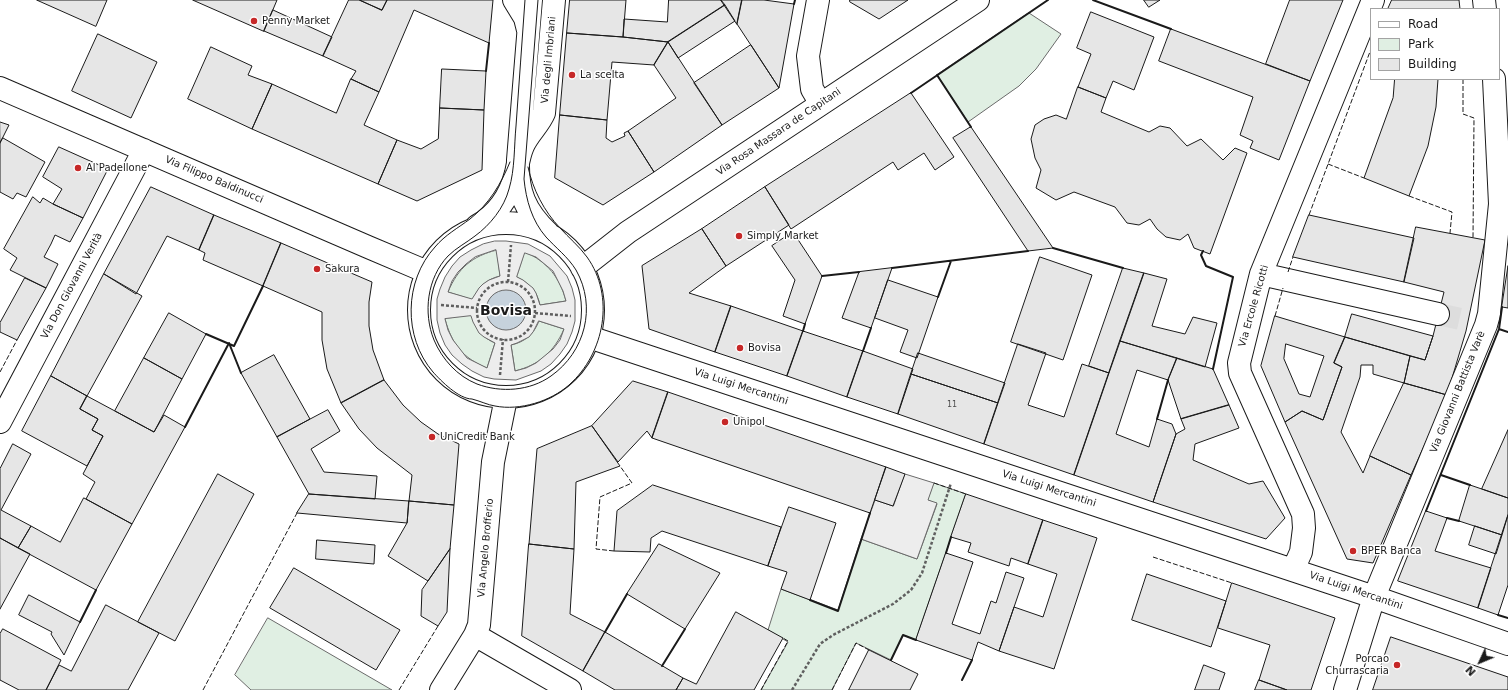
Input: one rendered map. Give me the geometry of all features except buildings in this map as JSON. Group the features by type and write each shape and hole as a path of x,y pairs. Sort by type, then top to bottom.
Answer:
{"street":[{"name":"Via degli Imbriani","path":"514,0 526,21 528,37"},
{"name":"Via degli Imbriani","path":"531,0 518,160 519,184 527,207 538,223 561,243"},
{"name":"Via degli Imbriani","path":"462,235 489,218 502,206 513,183 523,145 541,120 546,105 554,0"},
{"path":"818,0 808,56 812,89 821,104"},
{"name":"Via Rosa Massara de Capitani","path":"582,268 628,232 978,0"},
{"name":"Via Ercole Ricotti","path":"1293,570 1300,552 1304,528 1303,514 1240,374 1239,363 1262,274 1373,0"},
{"name":"Via Giovanni Battista Varè","path":"1345,690 1374,597 1477,323 1489,314 1500,204 1494,80"},
{"name":"Via Filippo Baldinucci","path":"0,88 420,269 429,269"},
{"name":"Via Don Giovanni Verità","path":"0,422 144,150"},
{"path":"513,223 548,234 561,243 572,254 582,268 588,282 592,298 592,324 589,337 583,352 574,365 549,386 535,393 519,397 506,398 478,393 464,387 450,378 430,353 424,339 420,323 419,310 423,284 429,269 438,255 449,244 462,235 477,228 493,224 513,223"},
{"path":"1262,274 1438,314"},
{"name":"Via Luigi Mercantini","path":"589,337 1374,597 1508,644"},
{"name":"Via Angelo Brofferio","path":"441,690 475,635 479,625 494,462 506,398"},
{"path":"475,635 570,690"}],"path":[{"path":"508,282 511,245"},
{"path":"508,282 515,283 528,292 532,299 535,313 532,323 525,332 518,337 503,339 490,334 484,329 480,322 477,308 482,295 487,289 494,284 508,282"},
{"path":"441,305 477,308"},
{"path":"535,313 571,316"},
{"path":"500,376 503,339"},
{"path":"792,690 820,644 833,635 893,604 911,590 922,573 959,460"}],"green space":[{"path":"1029,13 1061,34 1036,69 1019,86 968,122 937,75"},
{"path":"497,250 500,276 491,279 484,284 473,300 448,292 456,276 467,264 480,256"},
{"path":"525,252 540,261 552,272 560,285 566,301 540,305 532,288 526,282 517,277"},
{"path":"472,315 473,320 480,332 495,343 487,368 471,360 460,350 451,336 445,319"},
{"path":"539,321 564,329 556,344 545,356 531,365 515,371 511,345 525,340 532,334"},
{"path":"934,483 966,494 916,640 903,635 891,660 856,643 832,690 761,690 788,642 768,630 781,589 838,610 861,539 917,559 937,504 928,500"},
{"path":"268,618 392,690 251,690 235,675"}],"shaded area":[{"path":"495,241 506,241 528,244 550,256 567,276 575,300 575,321 572,332 567,344 560,354 551,364 541,371 516,380 484,377 472,371 452,355 445,345 440,333 437,320 437,299 445,277 460,257 483,244","holes":["496,250 500,276 483,284 472,299 448,292 452,281 458,272 475,257","525,253 536,257 553,271 563,291 566,301 540,305 533,288 517,277","471,316 479,333 495,343 487,368 467,358 453,340 445,319","539,321 564,329 560,340 553,349 536,363 515,371 511,345 529,337"]},
{"path":"506,290 520,296 526,310 520,324 506,330 492,324 486,310 492,296"},
{"path":"905,474 934,483 928,500 937,503 917,559 861,539 875,500 893,506"}],"tunnel":[{"path":"1438,314 1469,321"}],"tram line":[{"path":"525,0 514,158 507,196 500,209 481,232 451,253 441,265 431,285 428,307 431,330 441,354 457,372 470,381 496,389 515,389 534,385 551,376 563,366 572,355 579,342 584,328 586,313 586,299 576,270 566,257 541,231 530,210 525,187 524,179 538,0"},
{"path":"510,162 503,178 483,207 470,219 443,239 425,261 417,276 411,309 412,326 416,342 423,358 436,376 456,393 462,396 492,405 505,407 525,406 544,400 562,391 581,372 591,357 598,341 602,324 603,306 601,289 596,272 584,253 563,232 544,207 536,192 528,167"}],"fence":[{"path":"1309,215 1370,52"},
{"path":"1463,80 1463,114 1474,118 1473,238"},
{"path":"1328,164 1364,178"},
{"path":"1409,196 1452,212 1450,233"},
{"path":"1288,272 1293,257"},
{"path":"1275,316 1283,288"},
{"path":"0,372 17,340"},
{"path":"614,551 596,549 600,497 632,483 620,466"},
{"path":"934,483 966,494"},
{"path":"203,690 297,513"},
{"path":"1153,557 1232,583"},
{"path":"399,690 438,626"},
{"path":"761,690 788,641 783,638"},
{"path":"832,690 856,643 869,650"}],"wall":[{"path":"794,4 795,0"},
{"path":"911,93 1048,0"},
{"path":"1093,0 1171,29"},
{"path":"486,71 489,43"},
{"path":"937,75 971,127"},
{"path":"1053,248 1123,268"},
{"path":"892,268 1028,251"},
{"path":"1203,251 1201,255 1206,266 1233,277 1213,369"},
{"path":"938,297 951,261"},
{"path":"822,276 859,272"},
{"path":"206,334 234,346 263,286"},
{"path":"1426,511 1499,329 1502,307"},
{"path":"803,331 805,324"},
{"path":"863,351 871,328"},
{"path":"1499,329 1508,332"},
{"path":"185,427 229,343 241,373"},
{"path":"1157,419 1168,380"},
{"path":"1441,475 1470,485"},
{"path":"810,600 838,611 870,513"},
{"path":"1447,518 1459,521"},
{"path":"946,553 951,537"},
{"path":"80,622 96,590"},
{"path":"605,632 627,594"},
{"path":"1498,615 1508,618"},
{"path":"662,666 685,629"},
{"path":"891,660 903,635 916,640"},
{"path":"962,680 972,660"}],"place":[{"name":"Penny Market","path":"254,21"},
{"name":"La scelta","path":"572,75"},
{"name":"Al Padellone","path":"78,168"},
{"name":"Simply Market","path":"739,236"},
{"name":"Sakura","path":"317,269"},
{"name":"Bovisa","path":"740,348"},
{"name":"Unipol","path":"725,422"},
{"name":"UniCredit Bank","path":"432,437"},
{"name":"BPER Banca","path":"1353,551"},
{"name":"Porcao Churrascaria","path":"1397,665"}],"district":[{"name":"Bovisa","path":"506,311"}]}
